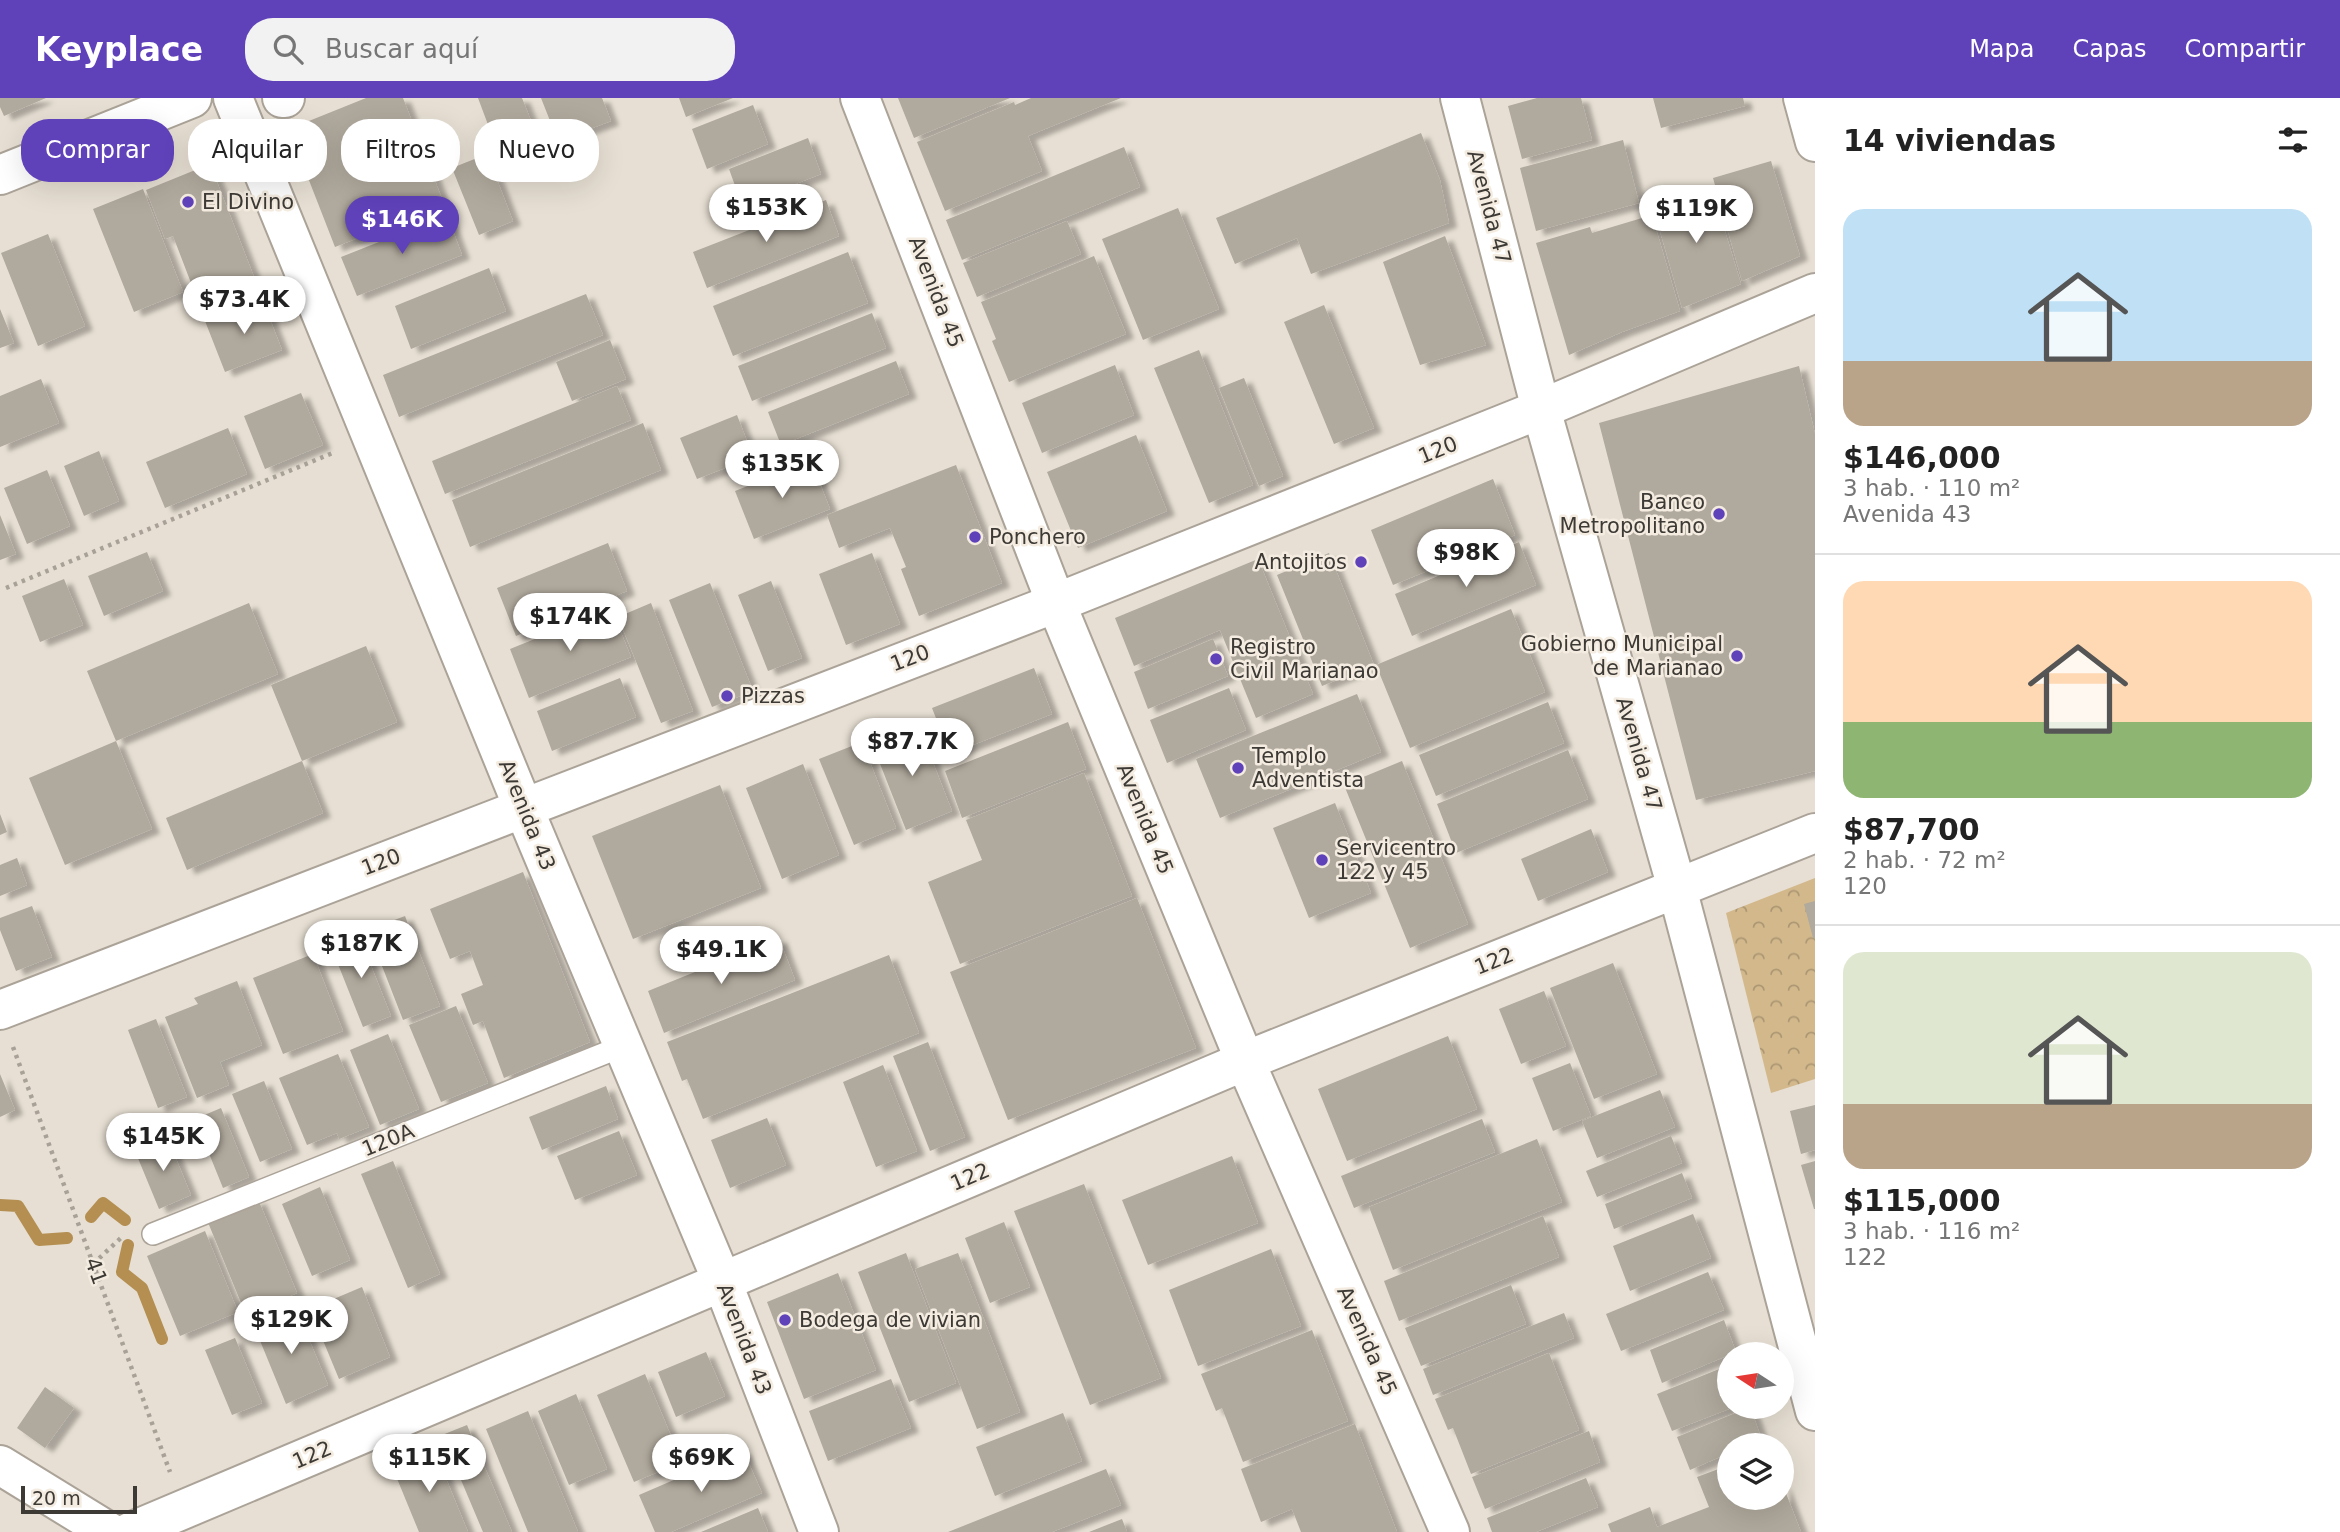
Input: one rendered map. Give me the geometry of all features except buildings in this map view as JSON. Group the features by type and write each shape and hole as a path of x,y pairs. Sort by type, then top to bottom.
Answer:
{"street":[{"path":"0,175 192,98"},
{"name":"Avenida 43","path":"233,98 523,807 722,1281 819,1532"},
{"name":"Avenida 45","path":"860,98 1056,603 1245,1061 1450,1532"},
{"name":"Avenida 47","path":"1460,98 1541,409 1676,888 1815,1411"},
{"path":"1803,98 1815,142"},
{"name":"120","path":"5,1023 523,807 1056,603 1541,409 1815,293"},
{"name":"122","path":"130,1532 188,1521 722,1281 1245,1061 1815,833"},
{"path":"0,1465 109,1532"}],"lane":[{"name":"120A","path":"153,1234 623,1046"}],"path":[{"path":"6,588 373,437"},
{"name":"41","path":"5,1023 188,1521"}],"green space":[{"path":"1815,878 1815,1079 1771,1093 1726,913"}],"waterway":[{"path":"91,1217 103,1203 125,1220"},
{"path":"0,1205 18,1206 39,1240 67,1238"},
{"path":"128,1245 122,1272 142,1288 162,1339"}],"place":[{"name":"El Divino","path":"188,202"},
{"name":"Banco Metropolitano","path":"1719,514"},
{"name":"Ponchero","path":"975,537"},
{"name":"Antojitos","path":"1361,562"},
{"name":"Gobierno Municipal de Marianao","path":"1737,656"},
{"name":"Registro Civil Marianao","path":"1216,659"},
{"name":"Pizzas","path":"727,696"},
{"name":"Templo Adventista","path":"1238,768"},
{"name":"Servicentro 122 y 45","path":"1322,860"},
{"name":"Bodega de vivian","path":"785,1320"}]}
